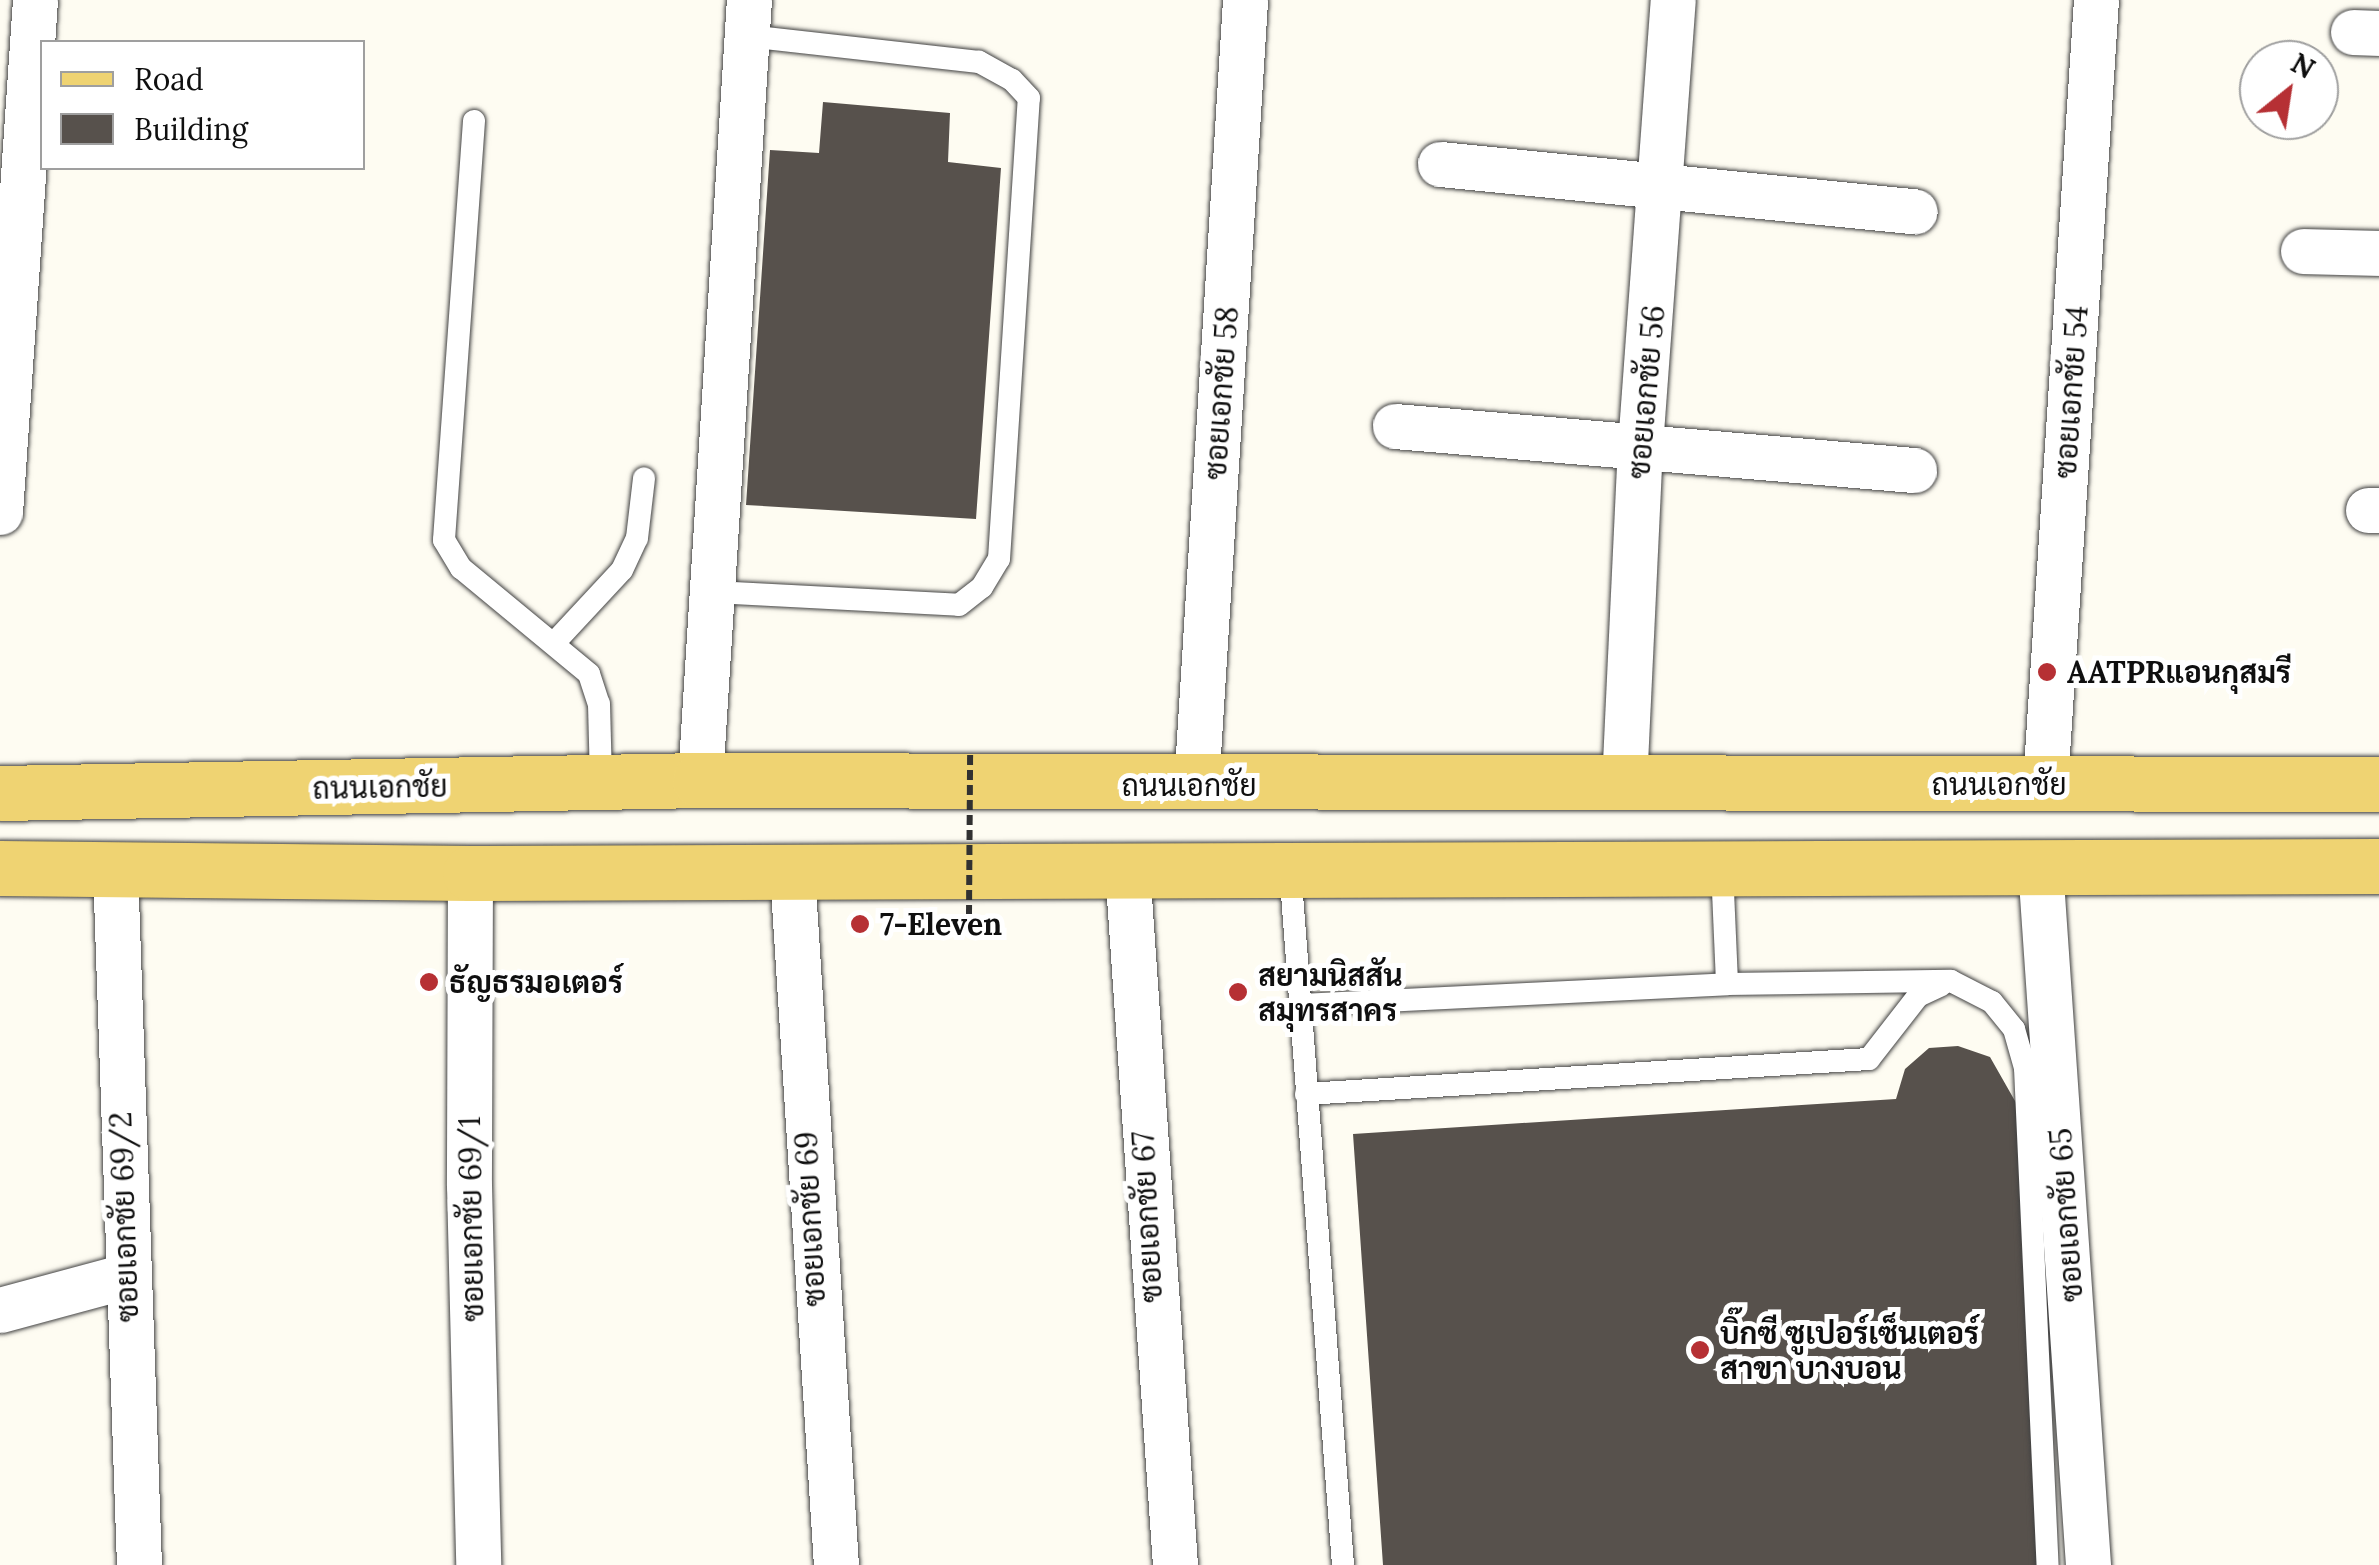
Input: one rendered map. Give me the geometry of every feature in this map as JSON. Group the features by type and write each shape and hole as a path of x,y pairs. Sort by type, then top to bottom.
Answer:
{"main road":[{"name":"ถนนเอกชัย","path":"0,793 700,780 1196,786 2379,784"},
{"path":"0,868 470,873 1721,865 2379,866"}],"street":[{"path":"0,512 35,0"},
{"name":"ซอยเอกชัย 58","path":"1196,786 1245,0"},
{"name":"ซอยเอกชัย 56","path":"1624,784 1640,446 1664,181 1673,0"},
{"name":"ซอยเอกชัย 54","path":"2046,784 2096,0"},
{"path":"700,780 748,18"},
{"path":"1440,164 1664,181 1915,211"},
{"path":"2304,252 2379,252"},
{"path":"1395,426 1914,470"},
{"name":"ซอยเอกชัย 65","path":"2040,866 2088,1565"},
{"name":"ซอยเอกชัย 69/2","path":"115,868 126,1276 139,1565"},
{"name":"ซอยเอกชัย 67","path":"1127,868 1175,1565"},
{"name":"ซอยเอกชัย 69","path":"792,872 836,1565"},
{"name":"ซอยเอกชัย 69/1","path":"470,873 469,1185 478,1565"},
{"path":"0,1310 126,1276"}],"lane":[{"path":"714,592 959,604 982,587 999,559 1028,118 1028,98 1012,80 979,62 748,18"},
{"path":"474,121 444,540 461,568 555,642 588,674 599,704 601,783"},
{"path":"555,642 622,570 637,538 644,478"},
{"path":"1721,865 1727,984"},
{"path":"1290,868 1343,1565"},
{"path":"1301,1005 1727,984 1951,981 1992,1002 2014,1029 2025,1068 2048,1565"},
{"path":"1306,1094 1869,1059 1918,996 1951,981"}],"path":[{"path":"969,914 970,755"}],"building":[{"path":"823,102 950,113 948,162 1001,168 976,519 746,505 770,150 819,153"},
{"name":"บิ๊กซี ซูเปอร์เซ็นเตอร์ สาขา บางบอน","path":"1958,1046 1990,1057 2019,1108 2043,1565 1383,1565 1353,1134 1896,1099 1905,1069 1929,1048"}],"place":[{"name":"AATPRแอนกุสมรี","path":"2047,672"},
{"name":"7-Eleven","path":"860,924"},
{"name":"ธัญธรมอเตอร์","path":"429,982"},
{"name":"สยามนิสสัน สมุทรสาคร","path":"1238,992"},
{"name":"บิ๊กซี ซูเปอร์เซ็นเตอร์ สาขา บางบอน","path":"1700,1350"}]}
